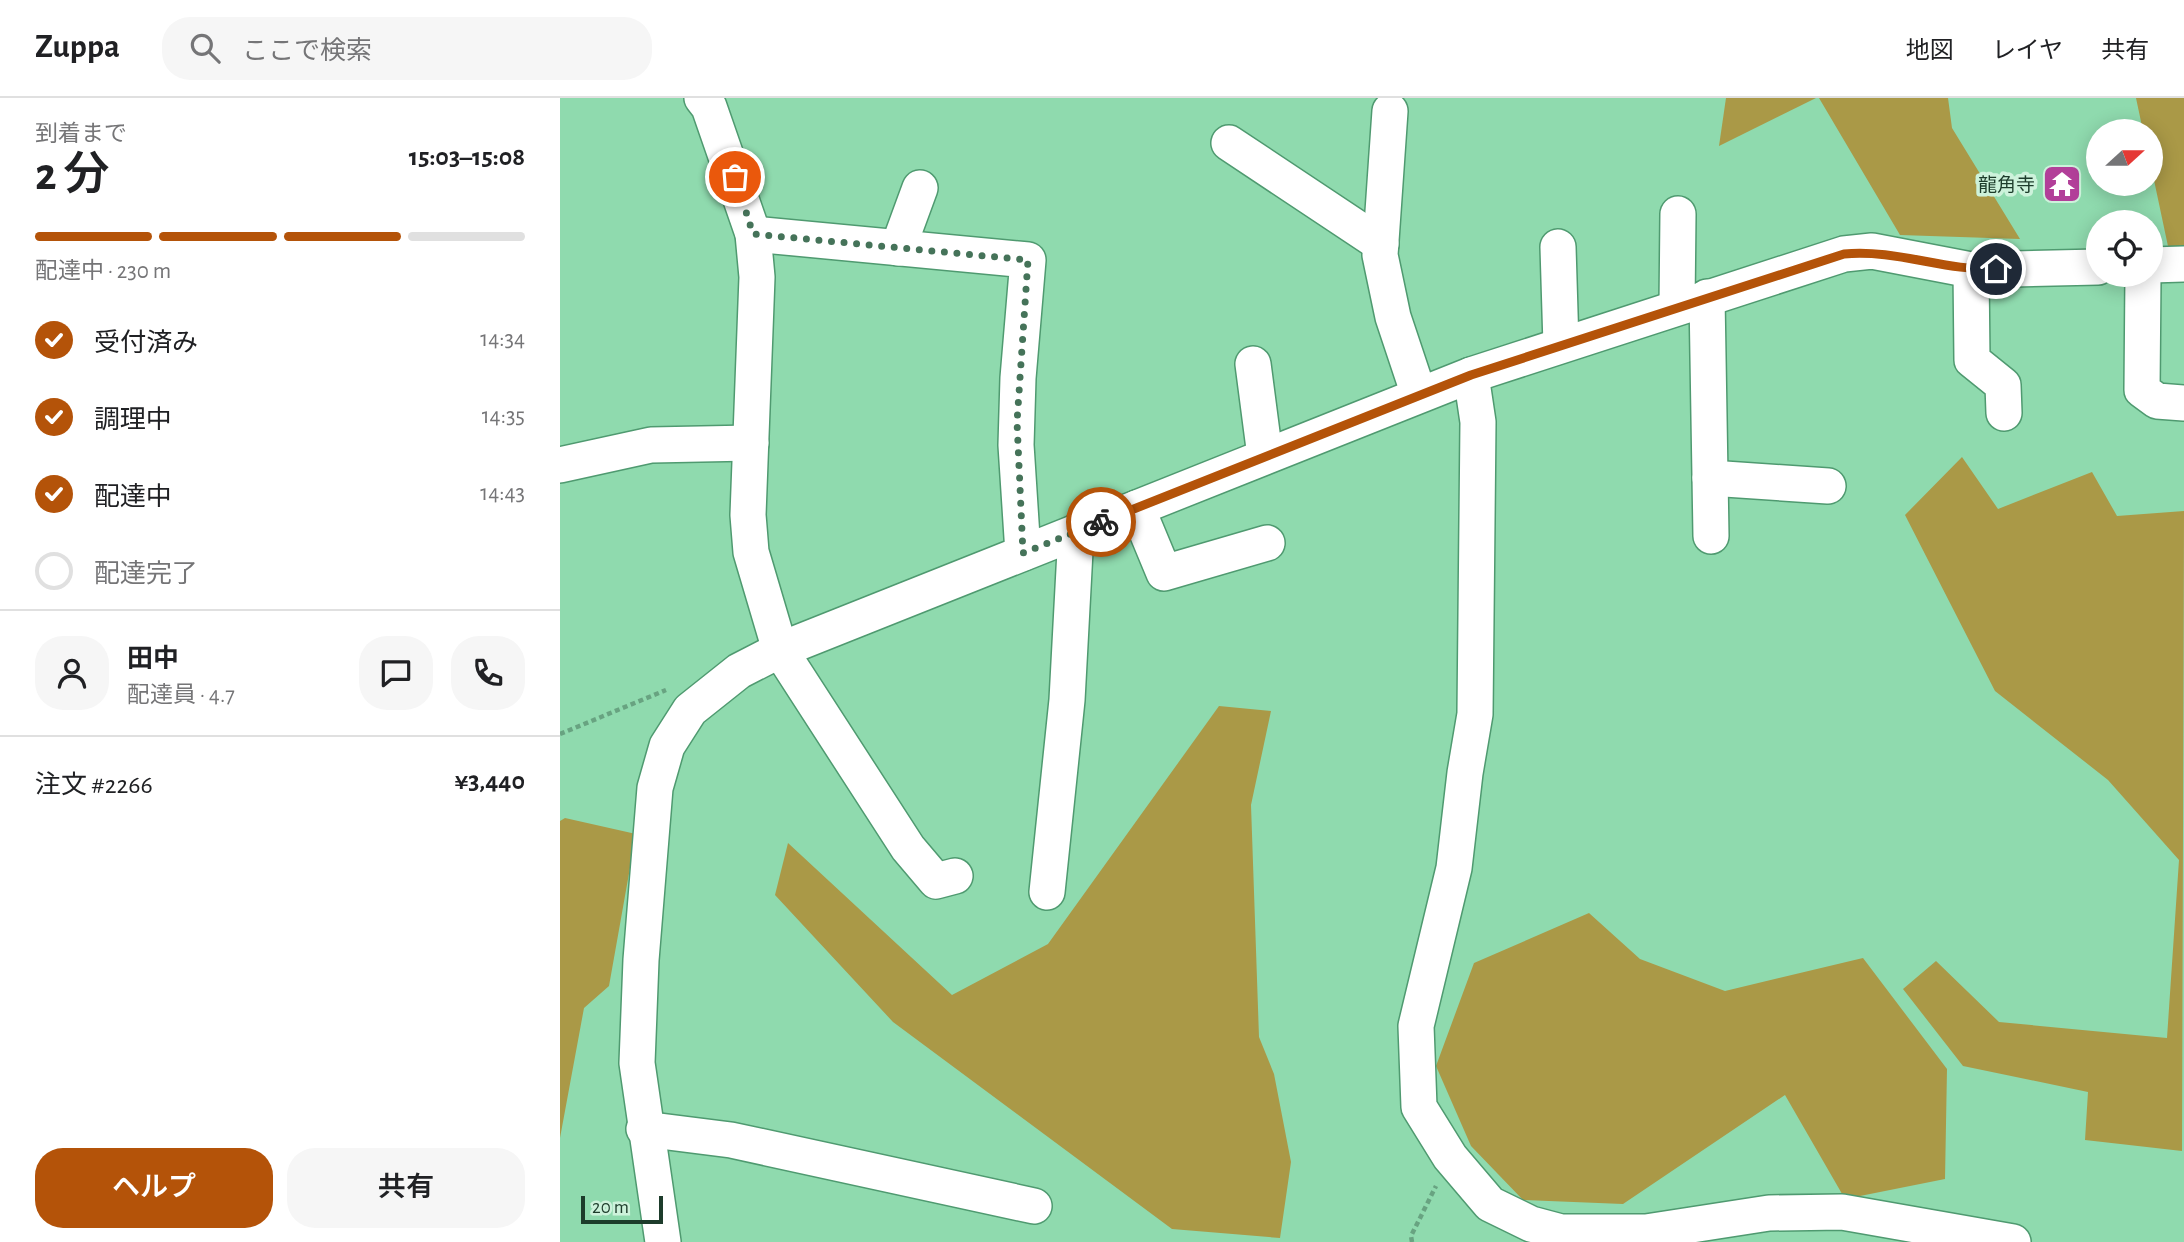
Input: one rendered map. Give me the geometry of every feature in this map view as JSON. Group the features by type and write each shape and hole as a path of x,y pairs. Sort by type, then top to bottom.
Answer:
{"street":[{"path":"708,101 753,234 757,277 748,515 751,552 780,650 908,848 936,881 955,876"},
{"path":"1390,111 1381,244 1393,317 1419,395"},
{"path":"1229,143 1381,244"},
{"path":"898,248 920,188"},
{"path":"1678,214 1692,301 1710,478 1711,536"},
{"path":"753,234 1028,260 1018,378 1017,431 1023,553"},
{"path":"1558,247 1561,345"},
{"path":"663,1242 644,1129 637,1063 655,788 667,746 690,710 739,671 780,650 1471,375 1692,301 1844,254 1872,251 1971,270 2086,267"},
{"path":"2163,265 2184,264"},
{"path":"1971,270 1972,360 2004,385 2004,413"},
{"path":"2143,287 2143,390 2157,401 2184,403"},
{"path":"1253,364 1265,456"},
{"path":"1471,375 1478,422 1475,714 1454,868 1416,1026 1419,1107 1450,1157 1490,1204 1531,1224 1561,1232 1646,1231 1769,1213 1842,1212 2013,1242"},
{"path":"560,464 651,445 751,443"},
{"path":"1710,478 1828,486"},
{"path":"1137,508 1164,573 1267,543"},
{"path":"1047,892 1067,700 1076,532"},
{"path":"644,1129 731,1140 1034,1206"}],"path":[{"path":"560,734 667,689"},
{"path":"1412,1242 1411,1236 1450,1157"}],"shaded area":[{"path":"1726,98 1816,98 1719,146"},
{"path":"1819,98 1948,98 1952,128 2020,239 1900,235"},
{"path":"2136,98 2184,98 2184,249 2169,251 2163,210 2160,210 2157,196 2163,196 2163,119 2140,119"},
{"path":"1962,457 1998,509 2092,472 2117,516 2184,511 2182,1151 2085,1140 2088,1092 1963,1066 1903,989 1936,961 1999,1022 2167,1038 2179,860 2108,780 1995,691 1905,515"},
{"path":"1219,706 1271,711 1251,805 1259,1037 1274,1074 1291,1162 1280,1238 1172,1229 893,1022 775,895 788,843 952,995 1048,944"},
{"path":"565,818 636,834 609,986 584,1008 560,1138 560,821"},
{"path":"1589,913 1640,959 1725,991 1863,958 1947,1069 1945,1179 1845,1199 1785,1095 1623,1204 1523,1200 1471,1146 1436,1066 1474,963"}],"way so far":[{"path":"735,177 753,234 1028,260 1018,378 1016,445 1023,553 1101,522"}],"place":[{"name":"龍角寺","path":"2062,184"}],"route":[{"path":"1101,522 1471,375 1844,254 1872,251 1971,270 1996,269"}]}
